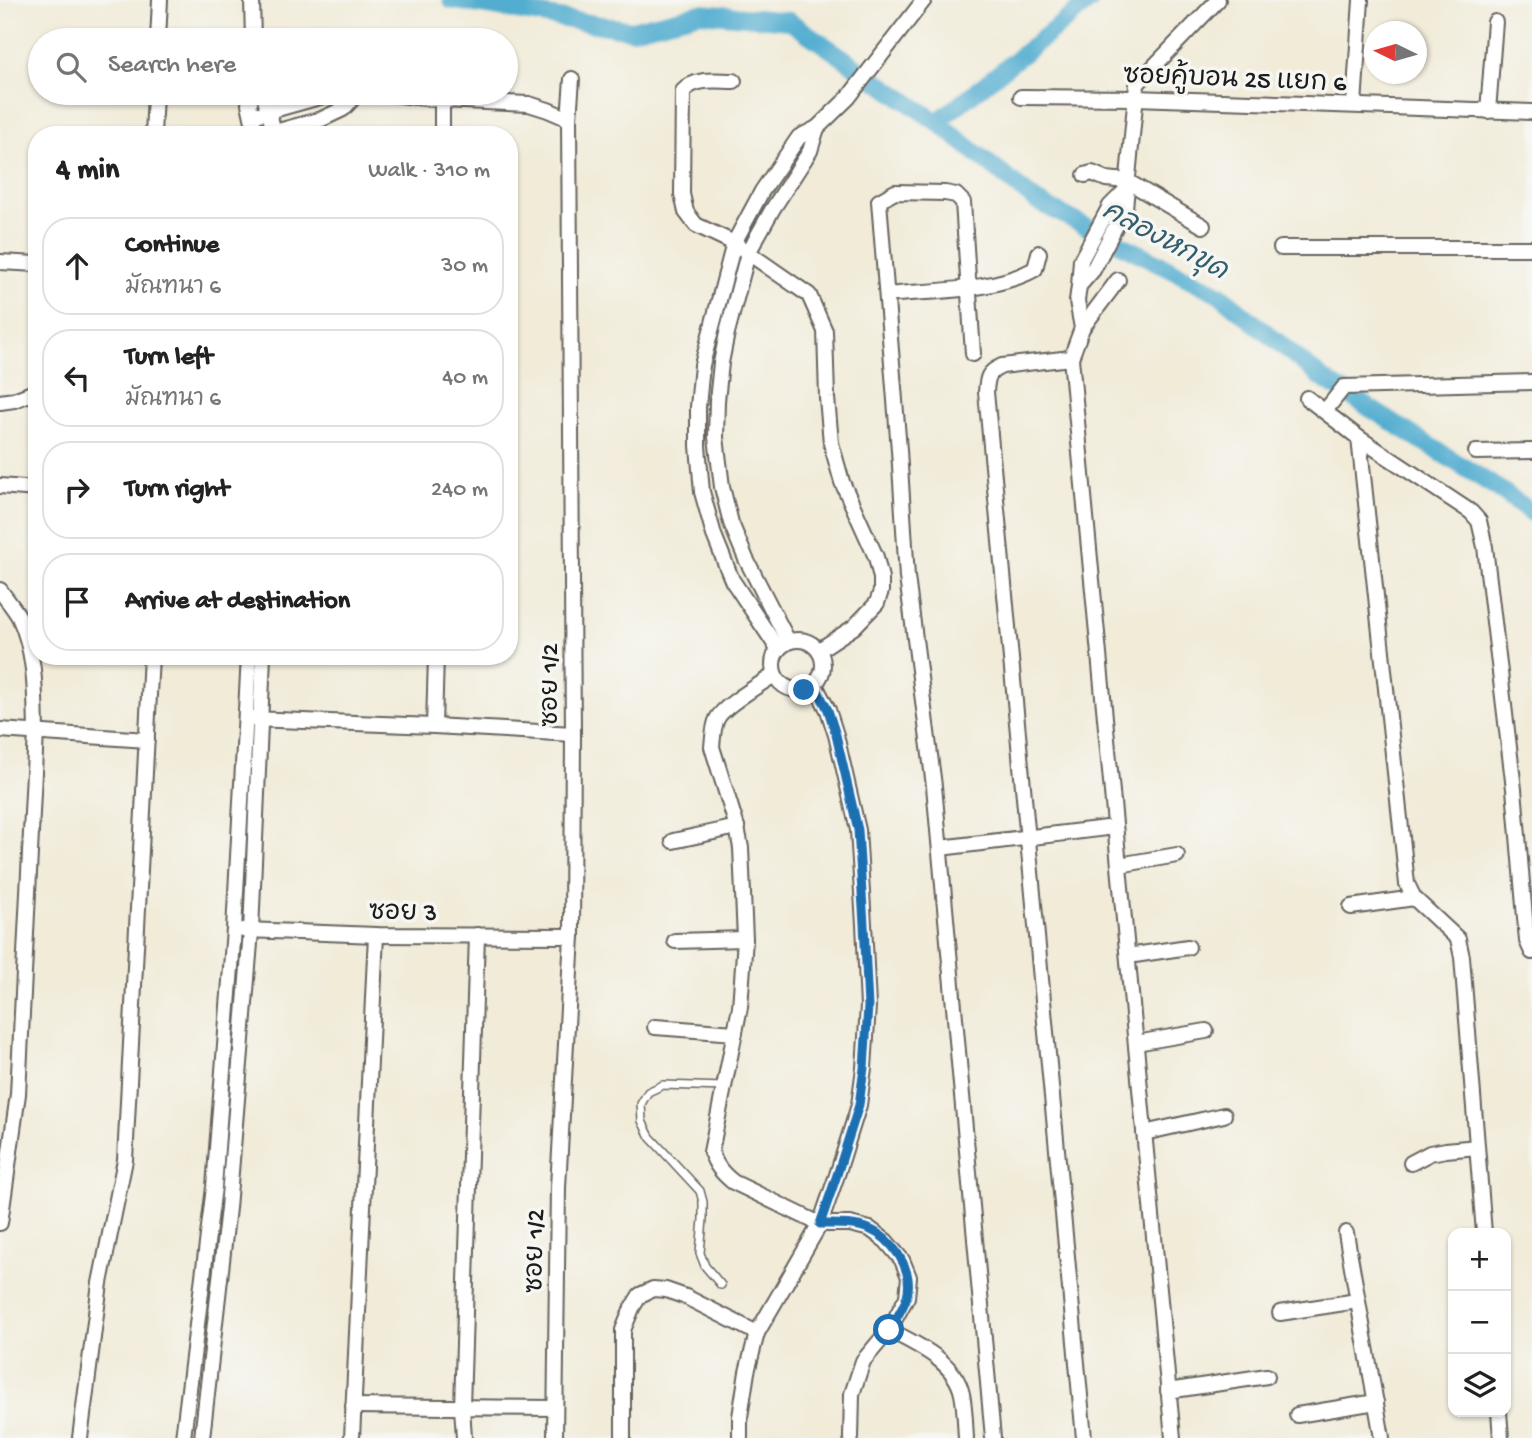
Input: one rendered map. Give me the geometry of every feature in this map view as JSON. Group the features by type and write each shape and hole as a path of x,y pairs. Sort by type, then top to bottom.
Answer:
{"street":[{"path":"159,28 160,0"},
{"path":"252,0 253,28"},
{"path":"783,645 732,580 718,546 702,492 698,407 702,365 734,243 762,191 799,137 817,128 848,98 924,0"},
{"path":"1079,286 1093,270 1127,185 1137,84 1218,0"},
{"path":"1354,105 1361,0"},
{"path":"1488,111 1494,22"},
{"name":"ซอย 1/2","path":"555,1438 558,1187 572,936 569,120 572,79"},
{"path":"734,81 689,84 683,92 682,194 686,212 696,225 734,243 809,295 825,331 831,443 842,482 876,557 881,578 877,603 854,627 819,650"},
{"name":"ซอยคู้บอน 25 แยก 6","path":"1021,97 1135,98 1532,112"},
{"path":"518,103 548,110 569,120"},
{"path":"153,126 154,105"},
{"path":"249,105 255,126"},
{"path":"267,105 270,126"},
{"path":"253,116 291,105"},
{"path":"298,126 322,119 347,105"},
{"path":"442,105 442,126"},
{"path":"783,645 731,523 724,497 716,437 719,381 727,333 748,253 810,151 817,128"},
{"path":"1085,176 1093,173 1127,185 1203,226"},
{"path":"973,354 963,202 956,195 945,192 895,192 879,201 907,577 934,786 993,1438"},
{"path":"1082,328 1077,301 1081,261 1117,207"},
{"path":"1282,248 1532,248"},
{"path":"887,295 968,288 1018,278 1035,269 1039,253"},
{"path":"0,262 28,264"},
{"path":"1118,280 1082,328 1071,358 1173,1438"},
{"path":"1071,358 1002,366 993,370 987,383 987,406 1084,1438"},
{"path":"701,377 719,381"},
{"path":"1329,407 1345,387 1532,382"},
{"path":"0,402 28,394"},
{"path":"1307,398 1329,407 1359,438 1471,512 1479,521 1485,547 1514,789 1527,941 1532,952"},
{"path":"1359,438 1407,884 1414,898 1458,939 1462,957 1484,1228"},
{"path":"1476,452 1532,451"},
{"path":"0,486 28,488"},
{"path":"705,502 724,497"},
{"path":"0,590 19,617 28,646"},
{"path":"799,639 810,642 819,650 824,668 815,685 804,690 792,690 781,685 774,675 773,662 783,645 799,639"},
{"path":"0,1223 18,1094 36,732 36,681 32,665"},
{"path":"80,1438 100,1283 125,1160 151,665"},
{"path":"202,1438 228,1208 251,931 253,719 250,665"},
{"path":"183,1438 214,1187 253,719 262,665"},
{"path":"435,726 436,665"},
{"path":"774,675 725,709 717,719 712,747 741,848 745,939 740,1007 711,1152 715,1164 733,1182 820,1224 850,1224 870,1229 886,1241 902,1260 909,1277 907,1297 889,1330 863,1361 852,1394 851,1438"},
{"path":"740,1438 740,1417 747,1372 757,1333 820,1224 859,1105 864,1068 868,1006 858,830 836,735 828,710 815,685"},
{"path":"253,719 573,734"},
{"path":"0,730 147,740"},
{"path":"673,842 737,827"},
{"path":"940,848 1115,827"},
{"path":"1119,865 1177,855"},
{"path":"1351,907 1414,898"},
{"name":"ซอย 3","path":"234,929 376,935 572,936"},
{"path":"352,1438 376,935"},
{"path":"464,1438 461,1407 477,935"},
{"path":"675,941 745,939"},
{"path":"1128,956 1188,947"},
{"path":"655,1027 735,1033"},
{"path":"1136,1043 1206,1031"},
{"path":"1144,1133 1224,1115"},
{"path":"1411,1163 1430,1153 1477,1147"},
{"path":"1346,1233 1382,1438"},
{"path":"623,1438 622,1331 640,1295 653,1289 676,1293 757,1333"},
{"path":"1280,1314 1357,1300"},
{"path":"889,1330 927,1350 955,1374 962,1393 966,1438"},
{"path":"1168,1391 1268,1376"},
{"path":"1297,1415 1376,1402"},
{"path":"354,1406 555,1408"},
{"path":"1499,1417 1501,1438"}],"lane":[{"path":"721,1284 705,1266 700,1253 704,1219 700,1191 650,1137 642,1121 641,1104 648,1092 663,1085 724,1087"}],"waterway":[{"path":"451,0 631,30 701,13 789,21 937,122"},
{"name":"คลองหกขุด","path":"1091,0 937,122 1036,201 1219,294 1323,379 1502,491 1532,513"}],"route":[{"path":"804,690 815,685 828,710 858,830 868,1006 859,1105 820,1224 850,1224 870,1229 886,1241 902,1260 909,1277 907,1297 889,1330"}]}
